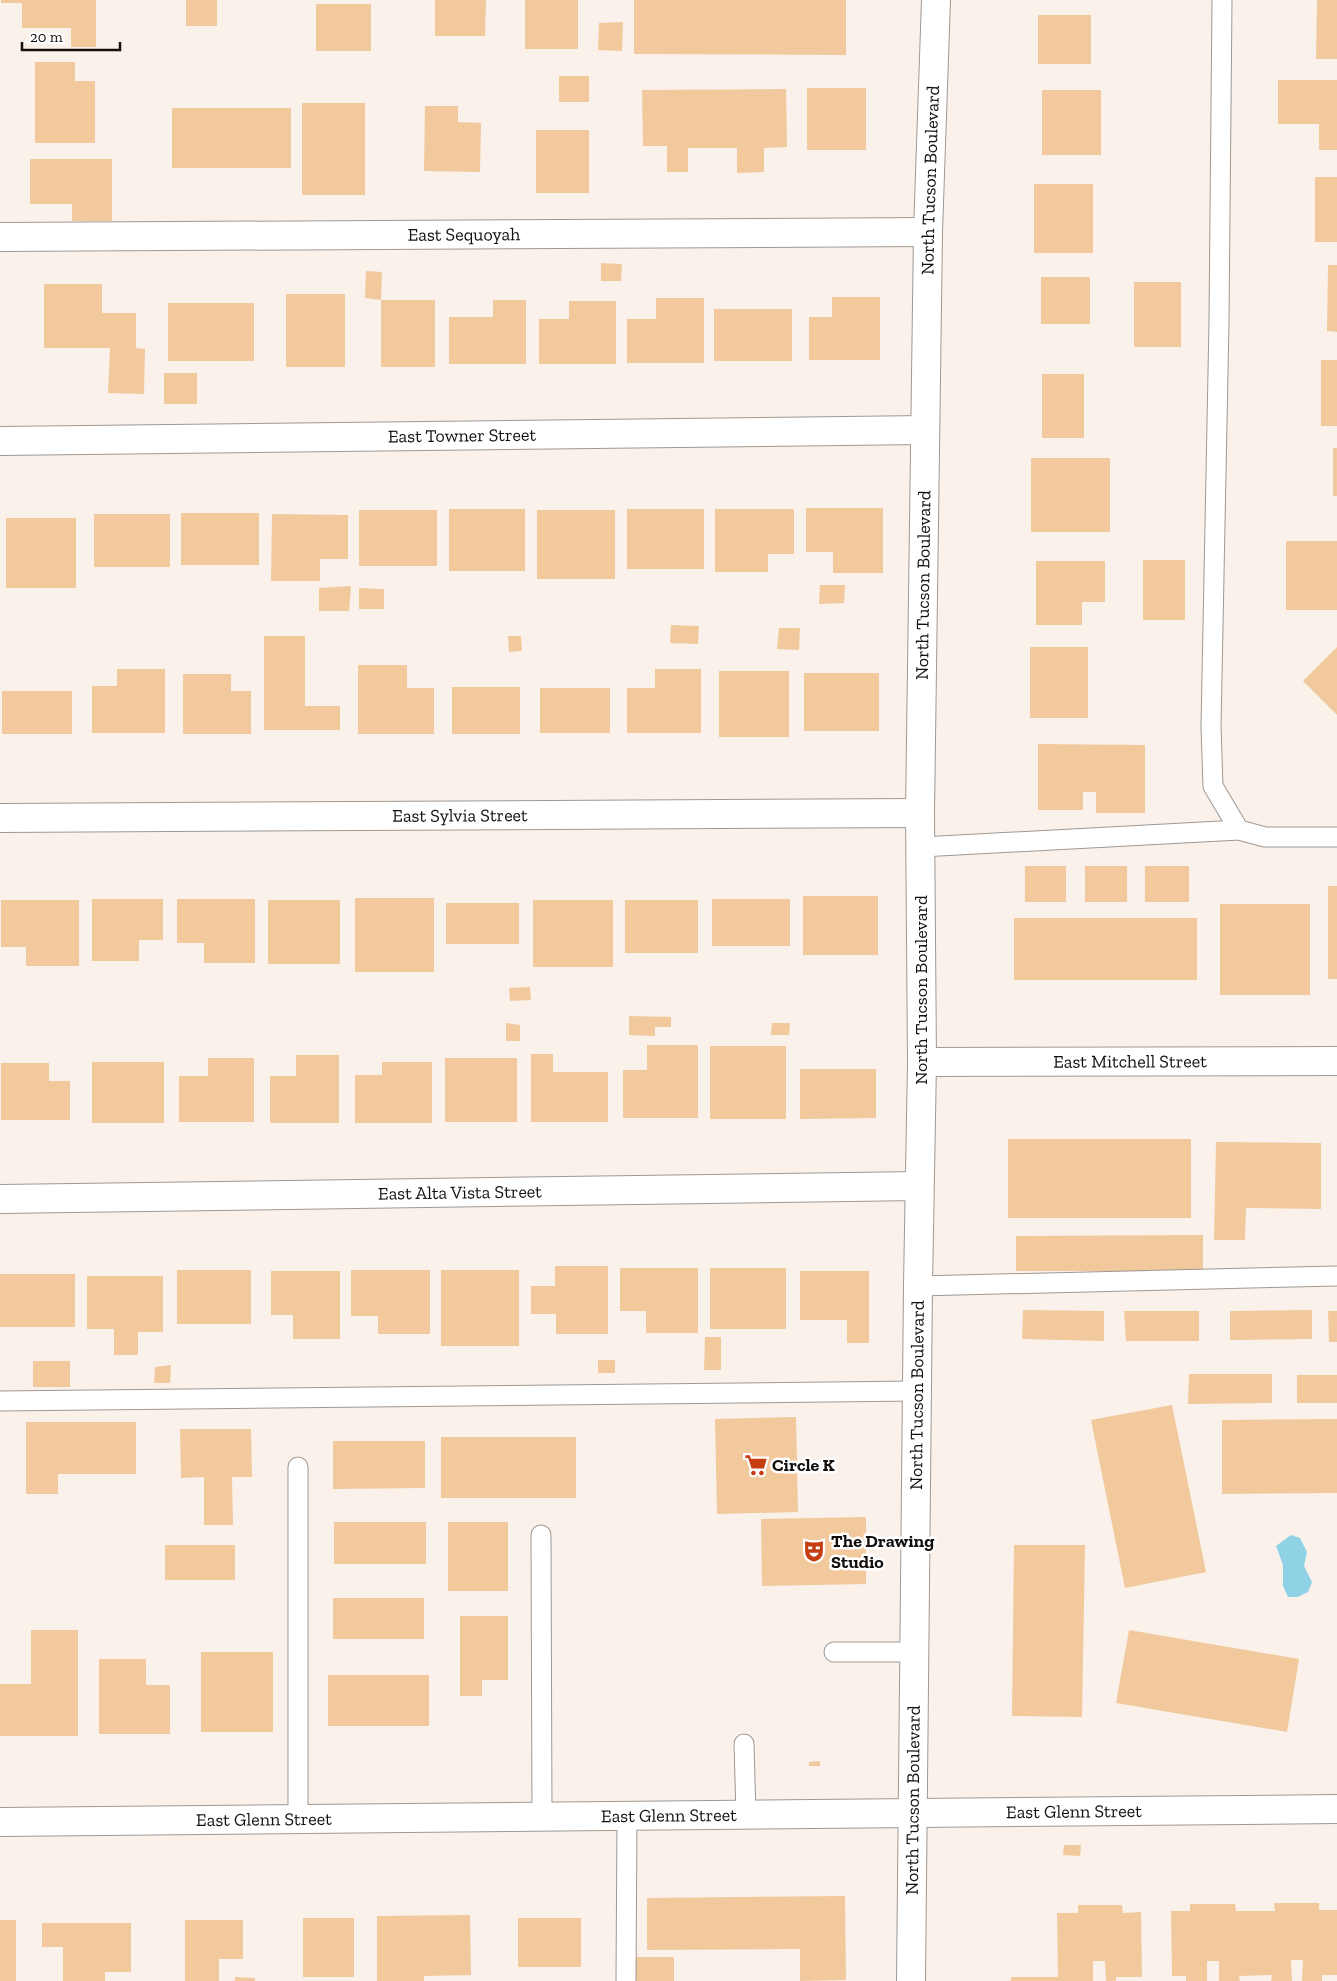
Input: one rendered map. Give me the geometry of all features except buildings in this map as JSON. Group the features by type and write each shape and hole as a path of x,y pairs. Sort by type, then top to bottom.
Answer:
{"street":[{"name":"North Tucson Boulevard","path":"911,1981 919,1186 922,1062 920,813 928,232 936,0"},
{"name":"East Sequoyah","path":"0,237 928,232"},
{"name":"East Towner Street","path":"0,441 925,430"},
{"name":"East Sylvia Street","path":"0,818 920,813"},
{"name":"East Mitchell Street","path":"922,1062 1337,1061"},
{"name":"East Alta Vista Street","path":"0,1199 919,1186"},
{"name":"East Glenn Street","path":"0,1822 1337,1809"}],"lane":[{"path":"1222,0 1219,332 1211,727 1214,786 1239,830"},
{"path":"921,847 1239,830 1265,837 1337,836"},
{"path":"918,1286 1337,1276"},
{"path":"0,1401 917,1391"},
{"path":"298,1467 298,1819"},
{"path":"541,1535 542,1817"},
{"path":"834,1652 914,1652"},
{"path":"744,1744 746,1815"},
{"path":"626,1981 627,1816"}],"water":[{"path":"1291,1535 1300,1538 1307,1552 1304,1566 1312,1582 1308,1592 1298,1597 1288,1597 1283,1586 1283,1565 1276,1546"}],"place":[{"name":"Circle K","path":"756,1465"},
{"name":"The Drawing Studio","path":"814,1551"}]}
